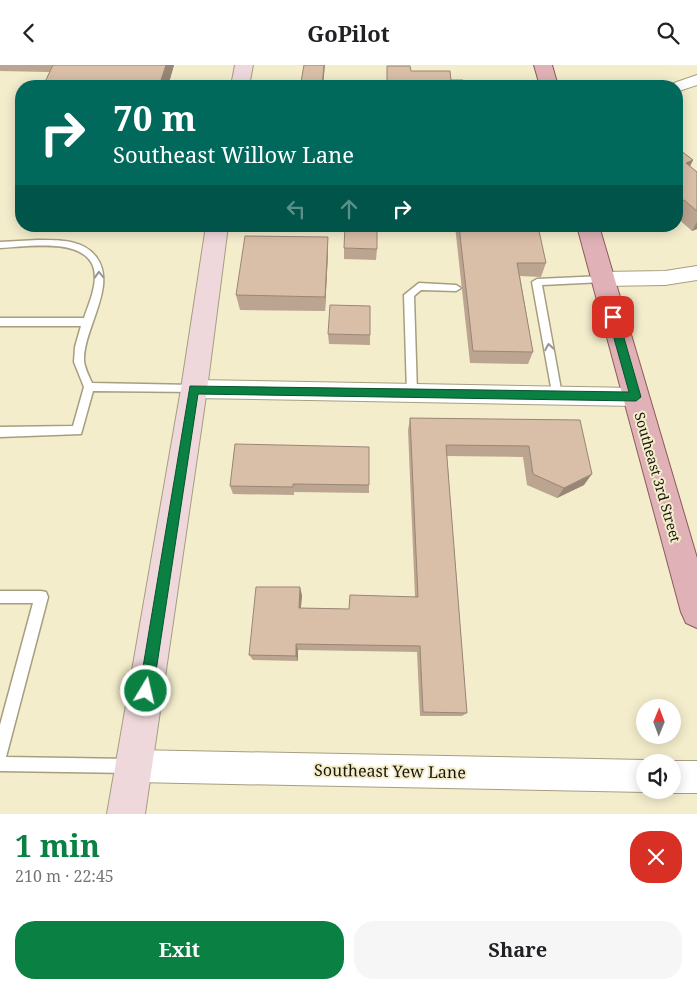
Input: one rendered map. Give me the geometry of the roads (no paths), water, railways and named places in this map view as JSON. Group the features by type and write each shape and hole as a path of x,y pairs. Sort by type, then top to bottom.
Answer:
{"main road":[{"path":"543,65 547,80"},
{"name":"Southeast 3rd Street","path":"590,232 697,612"}],"street":[{"path":"241,80 244,65"},
{"path":"683,85 697,80"},
{"path":"126,814 194,389 216,232"},
{"path":"603,279 665,278 697,273"},
{"path":"194,389 636,397"},
{"name":"Southeast Yew Lane","path":"134,766 636,776"},
{"path":"681,777 697,777"}],"lane":[{"path":"0,245 72,244 90,253 98,264 100,280 81,345 79,363 89,387 77,431 0,432"},
{"path":"558,395 537,282 603,279"},
{"path":"412,393 409,295 419,286 456,288"},
{"path":"0,322 88,322"},
{"path":"89,387 194,389"},
{"path":"0,597 42,597 0,753"},
{"path":"0,764 134,766"}]}
